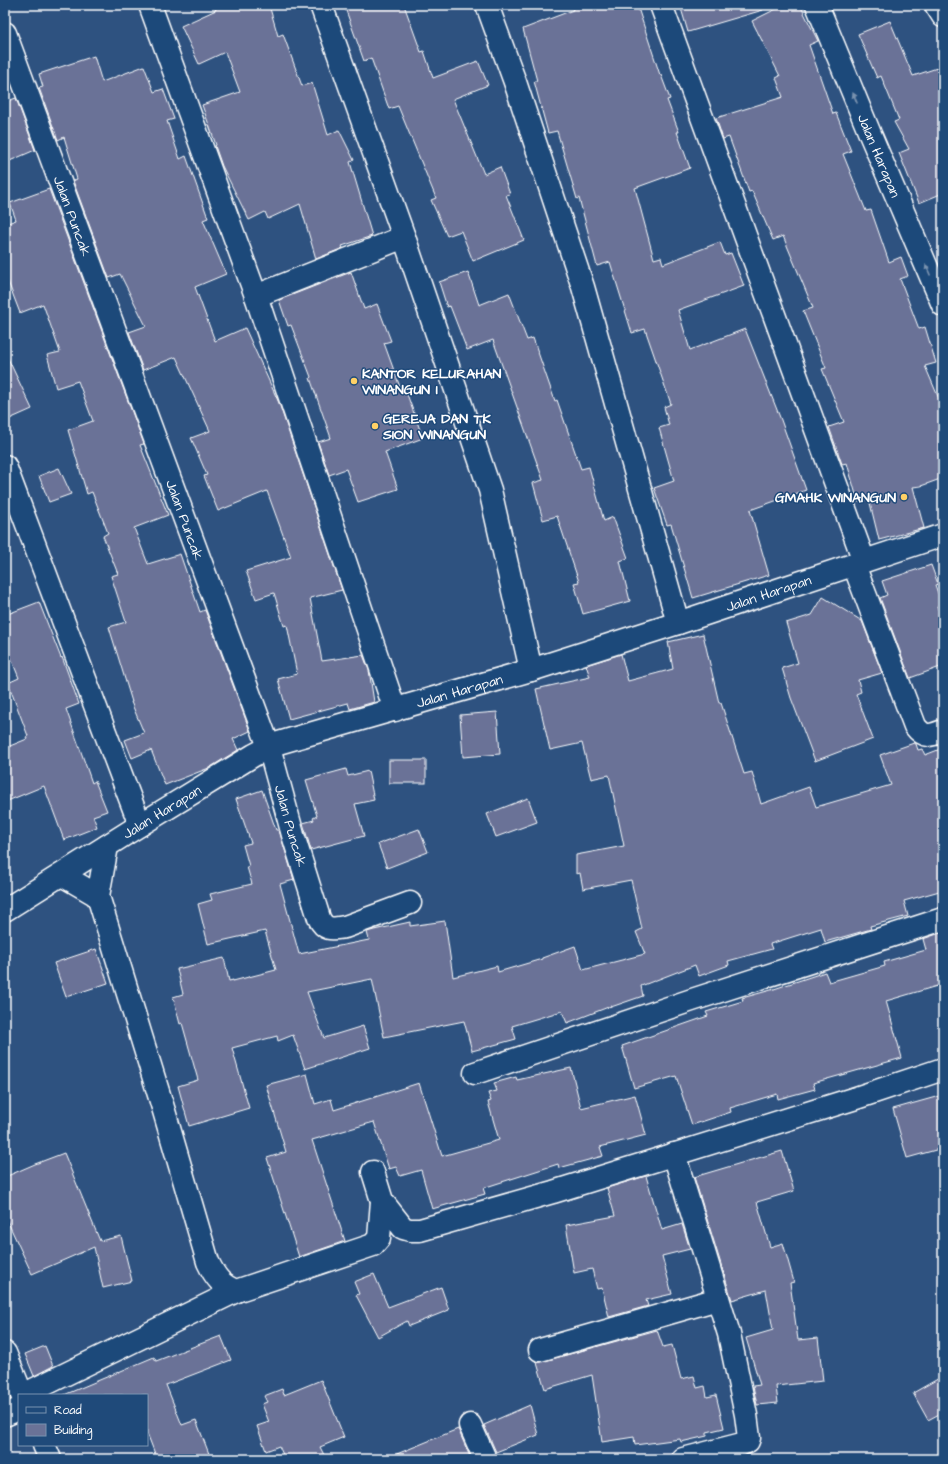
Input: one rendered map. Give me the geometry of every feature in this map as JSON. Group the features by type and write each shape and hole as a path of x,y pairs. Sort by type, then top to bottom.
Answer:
{"main road":[{"path":"150,5 256,296 395,710"},
{"path":"321,5 404,237 490,490 531,670"},
{"path":"487,5 515,82 582,287 678,623"},
{"path":"661,5 859,563 915,726 921,733 929,736 943,731"},
{"name":"Jalan Harapan","path":"817,5 943,306"},
{"path":"936,5 943,16"},
{"name":"Jalan Puncak","path":"5,32 268,747 297,849 322,924 327,928 345,927 410,903"},
{"path":"256,296 404,237"},
{"path":"5,466 140,825"},
{"name":"Jalan Harapan","path":"5,909 268,747 291,738 395,710 531,670 943,535"},
{"path":"107,846 98,896 164,1111 208,1262 212,1272 223,1285 236,1291"},
{"path":"62,875 98,896"},
{"path":"475,1073 692,1000 943,919"},
{"path":"373,1172 382,1201 403,1228 420,1230 553,1192 856,1098 943,1069"},
{"path":"674,1154 734,1356 749,1438 748,1441 742,1444 683,1459"},
{"path":"24,1394 236,1291 373,1245 379,1238 382,1201"},
{"path":"540,1350 718,1299"},
{"path":"5,1353 22,1394"},
{"path":"5,1415 18,1409"},
{"path":"470,1425 485,1459"},
{"path":"44,1446 50,1459"}],"building":[{"path":"214,5 269,5 278,36 283,34 302,86 312,83 328,135 339,130 354,160 350,162 372,236 342,246 343,248 316,259 300,204 268,219 265,212 249,220 222,166 202,105 240,92 225,52 199,64 181,26 216,10"},
{"path":"344,5 404,5 421,52 424,51 433,78 478,61 488,85 453,99 484,174 500,167 510,194 506,195 524,240 473,261 461,231 447,236 431,200 436,198 398,106 389,109 371,58 364,61"},
{"path":"572,5 637,5 660,75 670,99 667,100 690,168 635,188 654,259 661,257 663,264 720,242 725,255 731,253 744,286 678,310 690,350 745,329 781,420 806,490 750,510 769,575 693,598 671,524 667,525 654,488 674,481 659,428 669,425 664,407 671,404 645,329 632,333 610,262 597,266 579,198 577,199 557,131 548,133 534,81 537,81 523,29 573,10"},
{"path":"680,5 762,5 763,10 688,32"},
{"path":"784,5 800,5 818,41 809,45 833,114 836,113 851,151 843,154 866,211 871,210 889,262 901,257 908,276 900,279 919,329 925,327 936,363 925,366 943,408 943,478 921,486 913,487 924,528 879,540 869,499 858,502 847,463 842,464 829,427 844,422 822,369 826,368 803,311 813,308 783,236 773,240 752,191 749,192 729,137 723,139 716,118 783,97 776,78 780,76 752,21"},
{"path":"890,21 913,76 943,66 943,193 919,203 899,153 909,149 894,122 899,120 881,76 877,78 858,34"},
{"path":"94,56 102,82 144,66 154,92 163,89 174,119 167,121 180,159 186,156 208,218 203,220 226,274 195,287 215,341 245,328 279,403 342,590 310,598 322,661 363,655 369,670 374,702 350,709 348,703 289,719 278,679 297,674 287,625 284,626 274,593 256,599 246,571 291,557 267,491 218,511 204,476 207,475 191,438 210,431 176,357 143,370 129,332 146,326 120,274 109,278 73,181 77,179 64,137 58,140 39,88 43,87 39,74"},
{"path":"16,98 35,150 5,163 5,102"},
{"path":"49,189 144,444 140,445 168,515 134,528 148,564 180,554 200,612 205,610 250,731 233,739 238,750 209,768 165,785 151,750 132,758 125,740 144,733 131,702 109,627 126,622 111,576 118,574 103,536 108,533 92,492 87,494 68,430 93,421 78,381 56,388 47,355 60,352 43,304 20,313 5,274 5,224 16,220 10,203"},
{"path":"351,272 364,309 377,304 391,341 384,343 400,387 404,386 423,438 385,452 398,489 358,502 346,469 329,475 318,442 331,438 310,378 311,377 291,325 288,326 279,300"},
{"path":"468,272 479,305 509,293 527,340 533,338 555,401 557,400 581,469 589,467 604,521 613,517 628,558 620,561 630,601 583,614 574,583 579,582 557,516 543,520 533,483 543,480 493,340 467,350 450,306 447,307 439,282"},
{"path":"5,352 32,409 5,421"},
{"path":"59,468 71,494 49,502 39,476"},
{"path":"931,565 938,584 935,585 942,604 937,606 943,623 943,666 910,678 880,598 887,595 882,581"},
{"path":"823,597 862,621 882,673 858,680 861,692 856,694 873,739 815,761 791,698 782,668 798,663 786,623 812,615"},
{"path":"39,602 61,658 62,657 79,704 66,709 92,783 95,781 107,811 93,816 97,827 64,840 44,786 5,802 5,748 27,739 26,737 28,736 8,683 19,678 5,643 5,615"},
{"path":"703,634 719,703 721,703 744,774 752,772 761,804 809,787 816,807 891,785 880,755 914,743 916,744 918,750 922,749 925,755 943,748 943,890 904,901 908,916 870,926 871,929 825,942 821,928 770,944 772,949 728,961 729,965 699,976 695,965 641,986 643,996 611,1006 567,1023 562,1011 512,1026 516,1039 472,1051 464,1021 384,1037 372,979 307,992 324,1038 363,1026 370,1048 305,1069 293,1035 278,1041 277,1036 232,1048 249,1108 189,1126 178,1086 198,1080 173,997 183,994 177,969 224,958 229,981 276,970 265,931 208,944 198,904 212,900 210,894 252,884 243,845 251,843 236,799 262,790 276,830 279,830 294,880 280,884 299,954 369,940 367,932 374,930 410,922 410,926 445,921 453,977 497,966 498,972 542,959 575,946 583,970 645,954 636,932 642,929 631,880 583,889 580,873 576,874 576,855 624,846 609,775 591,779 582,743 550,750 536,689 590,677 586,665 621,654 628,681 673,669 668,642"},
{"path":"497,712 500,754 463,757 460,715"},
{"path":"389,760 426,760 426,783 389,783"},
{"path":"346,769 348,776 368,771 374,800 355,804 364,836 311,850 303,823 314,820 313,818 317,816 306,780"},
{"path":"528,798 537,822 496,837 487,814"},
{"path":"419,829 428,852 387,868 378,844"},
{"path":"943,932 943,988 938,989 937,986 886,1001 902,1058 813,1083 815,1089 778,1099 777,1094 730,1108 731,1112 692,1125 676,1076 634,1088 622,1046 708,1016 706,1012 743,1001 742,998 825,972 829,982 885,966 884,962 926,950 923,939"},
{"path":"96,949 108,983 66,997 54,963"},
{"path":"571,1068 581,1108 635,1095 646,1135 600,1147 603,1156 559,1168 558,1164 483,1188 485,1194 432,1209 421,1170 400,1176 396,1167 389,1169 374,1122 312,1140 345,1241 299,1257 267,1158 286,1152 266,1085 307,1074 315,1104 331,1099 334,1110 419,1083 442,1156 499,1140 488,1102 491,1101 488,1093 497,1091 494,1083 516,1077 517,1080"},
{"path":"943,1095 943,1148 907,1158 893,1109"},
{"path":"782,1151 794,1191 757,1202 770,1247 783,1243 794,1282 790,1283 798,1340 818,1338 823,1381 776,1386 778,1403 757,1405 753,1386 760,1385 746,1338 773,1330 766,1290 732,1300 694,1177"},
{"path":"64,1153 100,1241 121,1236 132,1281 103,1288 94,1247 32,1274 5,1216 5,1177"},
{"path":"646,1176 662,1230 682,1224 690,1249 662,1256 672,1294 646,1300 648,1306 609,1317 602,1288 597,1289 592,1269 574,1273 566,1225 615,1216 607,1188"},
{"path":"374,1274 388,1307 441,1287 449,1310 409,1326 407,1321 378,1337 356,1295 359,1294 354,1282"},
{"path":"657,1330 663,1347 672,1345 681,1379 694,1376 697,1388 705,1386 707,1397 716,1395 724,1428 707,1432 707,1436 681,1442 680,1439 635,1445 634,1437 602,1442 592,1375 545,1389 537,1363"},
{"path":"221,1336 231,1360 166,1385 182,1425 196,1420 211,1459 157,1459 148,1436 148,1394 66,1394 154,1357 156,1361"},
{"path":"45,1346 53,1366 34,1376 25,1354"},
{"path":"943,1376 943,1412 928,1420 913,1393"},
{"path":"321,1380 344,1437 320,1447 326,1459 285,1459 279,1446 266,1451 257,1426 269,1422 262,1404 267,1402 264,1396 282,1389 284,1395"},
{"path":"530,1405 538,1435 496,1452 484,1425"},
{"path":"458,1429 471,1459 387,1459 387,1458"}],"place":[{"name":"KANTOR KELURAHAN WINANGUN I","path":"354,381"},
{"name":"GEREJA DAN TK SION WINANGUN","path":"375,426"},
{"name":"GMAHK WINANGUN","path":"904,497"}]}
